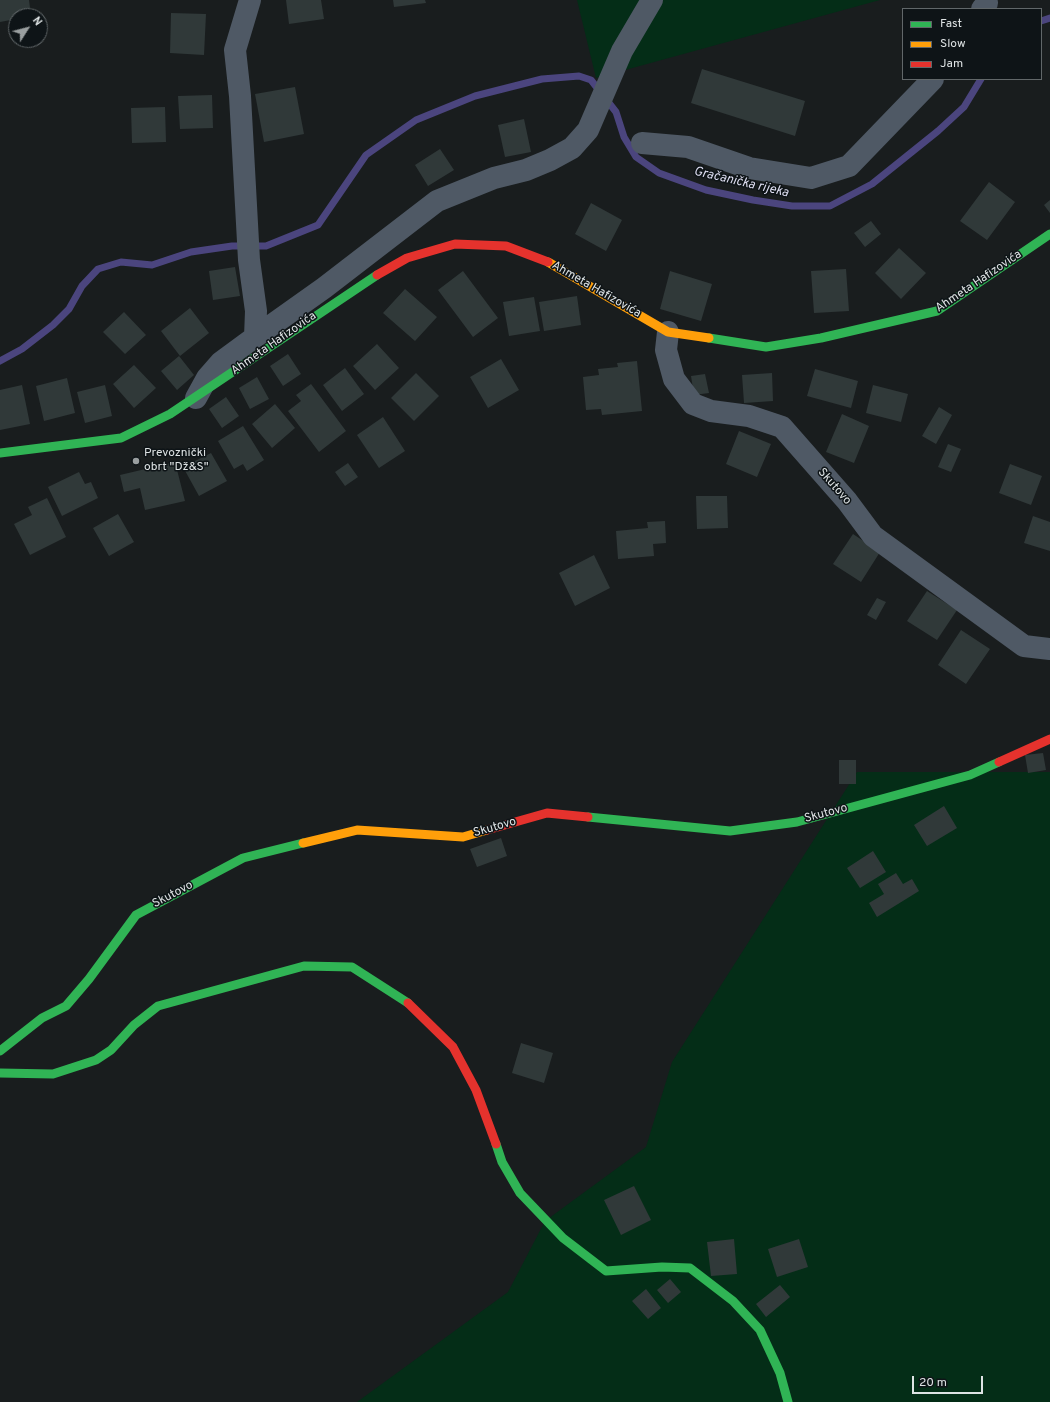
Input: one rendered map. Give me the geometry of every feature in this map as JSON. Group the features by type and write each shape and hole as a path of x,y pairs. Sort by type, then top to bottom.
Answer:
{"street":[{"path":"250,0 235,50 240,96 249,260 256,311 255,337"},
{"name":"Ahmeta Hafizovića","path":"195,398 207,378 221,362 324,288 437,201 494,178 526,170 550,160 572,148 588,130 597,106 622,51 652,0"},
{"path":"642,143 688,147 749,168 811,178 848,166 932,80"},
{"name":"Ahmeta Hafizovića","path":"0,453 121,438 170,414 362,284 407,258 455,244 506,246 555,265 668,332 766,347 821,338 937,311 1050,234"},
{"name":"Skutovo","path":"668,332 666,350 674,379 693,404 711,411 749,416 782,427 847,501 874,536 1024,646 1050,649"},
{"name":"Skutovo","path":"0,1051 42,1018 66,1006 89,979 136,915 243,858 357,830 464,837 547,813 730,831 797,822 970,775 1050,739"},
{"path":"0,1073 54,1074 96,1060 111,1050 134,1025 158,1006 304,966 352,967 412,1005 453,1048 476,1090 502,1162 520,1193 563,1238 606,1271 662,1267 690,1268 733,1301 760,1330 780,1374 788,1402"}],"green space":[{"path":"577,0 880,0 596,78"},
{"path":"857,772 1050,772 1050,1402 357,1402 508,1292 545,1221 646,1147 672,1062"}],"building":[{"path":"0,0 29,0 30,8 8,8 8,20 0,22"},
{"path":"286,0 321,0 324,19 289,24"},
{"path":"393,0 425,0 426,3 394,7"},
{"path":"171,13 206,14 204,55 170,53"},
{"path":"702,69 805,101 795,136 691,103"},
{"path":"295,87 304,134 264,142 255,94"},
{"path":"212,95 213,128 180,129 178,96"},
{"path":"165,107 166,142 132,143 131,108"},
{"path":"524,119 531,152 505,157 498,125"},
{"path":"440,149 454,170 428,186 415,165"},
{"path":"989,182 1015,202 987,240 960,221"},
{"path":"1050,200 1050,213 1044,205"},
{"path":"591,203 622,220 606,251 575,234"},
{"path":"871,221 881,234 865,247 854,233"},
{"path":"899,248 926,273 901,299 875,273"},
{"path":"235,267 240,296 213,300 209,271"},
{"path":"846,269 849,311 814,313 811,271"},
{"path":"463,271 498,318 473,337 438,290"},
{"path":"670,271 712,284 701,321 660,309"},
{"path":"405,289 437,317 415,341 383,313"},
{"path":"577,296 581,325 544,331 539,302"},
{"path":"534,297 540,331 509,336 503,302"},
{"path":"190,308 209,333 180,356 161,331"},
{"path":"124,312 146,335 125,354 103,332"},
{"path":"377,344 399,368 375,390 353,366"},
{"path":"288,354 301,374 283,386 270,366"},
{"path":"179,356 194,375 177,390 161,371"},
{"path":"501,359 519,390 488,408 470,377"},
{"path":"637,361 642,411 602,415 601,409 586,410 583,377 599,375 598,369 618,367 617,363"},
{"path":"134,365 156,388 134,408 113,384"},
{"path":"345,368 364,394 342,411 323,385"},
{"path":"815,369 858,381 851,408 807,396"},
{"path":"416,373 439,396 414,421 391,398"},
{"path":"772,373 773,401 744,403 742,375"},
{"path":"705,374 709,393 694,395 691,376"},
{"path":"257,377 269,399 250,409 239,388"},
{"path":"67,378 75,413 44,421 36,386"},
{"path":"311,384 346,431 319,452 288,411 301,401 296,395"},
{"path":"22,385 30,424 0,430 0,390"},
{"path":"105,385 112,416 85,423 77,392"},
{"path":"873,385 908,394 901,422 866,413"},
{"path":"226,397 239,416 222,428 209,409"},
{"path":"275,404 295,428 272,448 252,424"},
{"path":"939,407 952,415 936,444 922,436"},
{"path":"842,414 869,426 854,463 826,452"},
{"path":"383,417 405,451 379,468 357,435"},
{"path":"243,426 264,460 247,471 243,464 234,469 218,441"},
{"path":"739,431 771,444 757,477 726,464"},
{"path":"948,444 961,449 951,472 938,467"},
{"path":"211,453 227,481 199,496 183,467"},
{"path":"175,462 185,501 145,510 140,488 124,492 120,475"},
{"path":"348,463 358,477 345,486 335,472"},
{"path":"1010,464 1042,476 1031,505 999,493"},
{"path":"79,472 85,484 91,482 98,498 62,516 48,487"},
{"path":"696,496 727,496 728,528 697,529"},
{"path":"47,498 66,537 30,555 14,524 32,515 28,507"},
{"path":"118,514 134,542 109,556 93,528"},
{"path":"1033,516 1050,522 1050,551 1024,543"},
{"path":"665,521 666,543 653,544 654,556 618,559 616,531 648,528 647,522"},
{"path":"853,534 880,552 861,582 833,564"},
{"path":"594,555 610,588 575,606 559,573"},
{"path":"927,591 957,610 937,640 907,621"},
{"path":"877,598 886,602 876,620 867,615"},
{"path":"961,630 990,649 966,684 938,665"},
{"path":"1043,753 1046,770 1028,773 1025,755"},
{"path":"839,760 856,760 856,784 839,784"},
{"path":"944,806 957,828 927,846 914,825"},
{"path":"501,838 507,856 477,867 470,849"},
{"path":"873,851 886,872 860,888 847,868"},
{"path":"896,873 903,884 912,879 919,891 877,917 869,903 884,894 878,884"},
{"path":"521,1043 553,1053 544,1083 512,1073"},
{"path":"634,1186 651,1220 621,1235 604,1200"},
{"path":"734,1239 737,1274 711,1276 707,1242"},
{"path":"799,1239 808,1267 777,1277 768,1249"},
{"path":"670,1279 681,1292 668,1303 657,1290"},
{"path":"780,1285 790,1297 766,1317 756,1304"},
{"path":"646,1289 661,1308 648,1319 632,1301"}],"waterway":[{"name":"Gračanička rijeka","path":"1042,21 1050,18"},
{"name":"Gračanička rijeka","path":"0,361 22,349 53,325 69,309 82,286 98,269 121,262 152,265 191,252 232,246 266,246 318,225 366,155 416,120 475,96 542,79 579,76 591,80 616,112 624,137 636,157 659,173 706,190 753,200 792,206 830,206 872,184 938,131 964,107 980,80"}],"traffic: fast":[{"path":"709,338 766,347 821,338 937,311 1050,234"},
{"path":"0,453 121,438 170,414 377,275"},
{"path":"588,817 730,831 797,822 970,775 999,762"},
{"path":"0,1051 42,1018 66,1006 89,979 136,915 243,858 303,843"},
{"path":"0,1073 53,1074 96,1060 111,1050 134,1025 158,1006 304,966 352,967 408,1003"},
{"path":"496,1144 502,1162 520,1193 563,1238 606,1271 662,1267 690,1268 733,1301 760,1330 780,1373 788,1402"}],"traffic: slow":[{"path":"548,262 668,332 709,338"},
{"path":"303,843 357,830 463,837 487,830"}],"traffic: jam":[{"path":"377,275 407,258 455,244 506,246 548,262"},
{"path":"999,762 1050,739"},
{"path":"487,830 547,813 588,817"},
{"path":"408,1003 453,1047 476,1090 496,1144"}],"place":[{"name":"Prevoznički obrt \"Dž&S\"","path":"136,461"}]}
